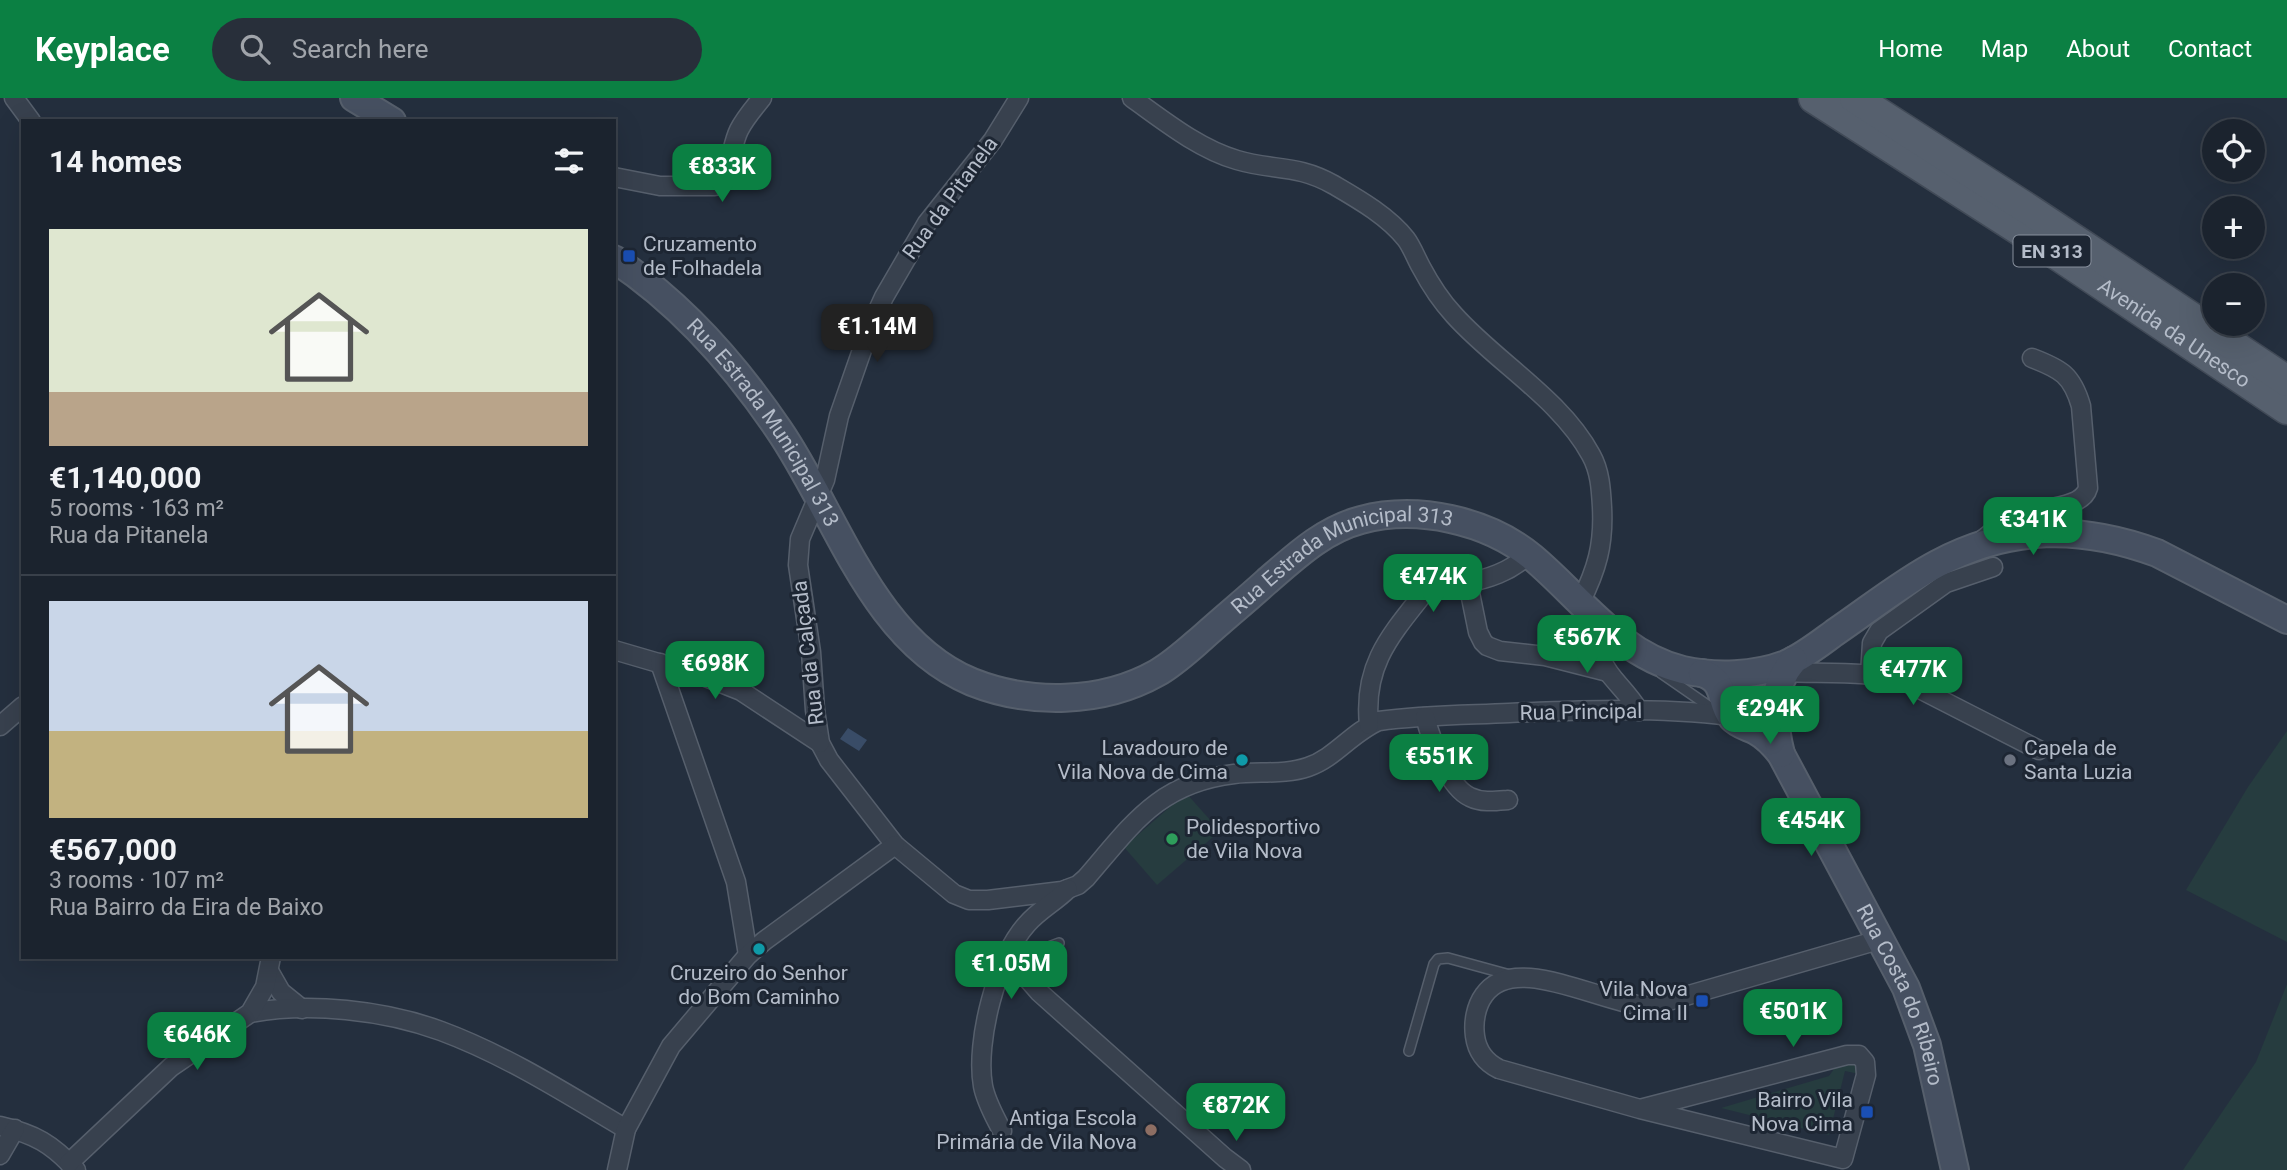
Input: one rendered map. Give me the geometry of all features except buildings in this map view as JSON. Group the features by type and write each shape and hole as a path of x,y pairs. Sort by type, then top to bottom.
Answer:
{"main road":[{"path":"354,98 389,119"},
{"name":"Avenida da Unesco","path":"1814,98 2040,243 2287,409"},
{"name":"Avenida da Unesco","path":"1855,98 2287,381"},
{"name":"Rua Estrada Municipal 313","path":"616,261 689,321 730,365 779,430 878,601 905,635 956,674 992,689 1019,696 1048,698 1091,695 1137,683 1181,656 1298,554 1322,537 1346,524 1390,514 1432,515 1472,524 1514,544 1529,554 1604,625 1632,646 1667,665 1702,673 1745,673"},
{"path":"1733,714 1761,724 1782,686 1924,571 1972,548 2014,536 2046,533 2086,534 2116,540 2157,554 2287,620"},
{"path":"1702,673 1715,680 1733,714 1768,739 1782,754"},
{"path":"1733,714 1727,686 1745,673 1769,679 1773,684 1782,686"},
{"path":"1782,686 1782,754"},
{"name":"Rua Costa do Ribeiro","path":"1782,754 1882,939 1920,1022 1955,1170"}],"street":[{"path":"14,98 30,119"},
{"path":"616,177 660,186 715,186 722,180 727,169 738,131 762,98"},
{"name":"Rua da Pitanela","path":"818,499 828,471 839,416 869,330 888,289 927,223 993,140 1019,98"},
{"path":"1132,98 1193,140 1217,152 1252,164 1288,167 1312,173 1358,200 1405,238 1429,282 1463,326 1552,405 1579,436 1592,457 1600,481 1603,530 1600,557 1580,603"},
{"path":"1972,548 2015,517 2026,512 2077,502 2086,494 2088,479 2078,394 2062,372 2032,358"},
{"name":"Rua da Calçada","path":"818,499 800,538 797,558 811,652 820,743 829,760 895,845 954,894 969,900 988,900 1068,889"},
{"path":"1369,725 1370,680 1375,664 1426,591 1433,587 1468,583 1506,571 1529,554"},
{"path":"1870,675 1872,643 1876,634 1946,583 1993,567"},
{"path":"1468,583 1478,632 1487,646 1500,651 1545,656 1608,672"},
{"path":"1604,625 1600,654 1608,672 1639,711"},
{"path":"616,651 716,680 741,691 820,743"},
{"path":"660,663 736,882 748,955"},
{"path":"1782,686 1870,675 1888,677 1906,682 2039,750"},
{"path":"0,726 21,708"},
{"name":"Rua Principal","path":"1002,1131 987,1100 982,1053 991,1001 1021,931 1029,921 1068,889 1086,878 1133,822 1172,792 1186,785 1226,775 1308,767 1320,762 1369,725 1379,721 1549,712 1733,714"},
{"path":"1425,717 1434,750 1463,793 1477,800 1508,800"},
{"path":"617,1170 626,1129 671,1046 748,955 895,845"},
{"path":"1640,1109 1856,1054 1863,1059 1866,1072 1846,1163 1640,1109 1506,1072 1486,1061 1475,1037 1474,1022 1486,992 1495,983 1515,977 1532,978 1631,1004 1651,1006 1882,939"},
{"path":"1010,958 1039,992 1241,1170"},
{"path":"270,964 281,992 302,1009"},
{"path":"0,1155 7,1127 49,1144 73,1166 171,1067 250,1013 261,995 270,964"},
{"path":"250,1013 302,1009 359,1012 442,1031 503,1059 626,1129"}],"lane":[{"path":"1632,646 1657,670 1709,707 1733,714"},
{"path":"1010,958 1059,943"},
{"path":"1409,1051 1434,964 1438,959 1448,958 1515,977"}],"green space":[{"path":"1751,686 1761,690 1765,700 1761,710 1751,714 1741,710 1737,700 1741,690"},
{"path":"2287,731 2287,942 2186,890 2248,787"},
{"name":"Polidesportivo de Vila Nova","path":"1186,793 1220,831 1157,885 1124,847"},
{"path":"2287,984 2287,1170 2183,1170 2256,1062"},
{"path":"1842,1058 1858,1060 1859,1074 1845,1071 1829,1135 1721,1108 1829,1076"}],"water":[{"path":"700,642 730,652 727,662 697,653"},
{"path":"848,728 867,740 859,751 840,739"}],"place":[{"name":"Cruzamento de Folhadela","path":"629,256"},
{"name":"Lavadouro de Vila Nova de Cima","path":"1242,760"},
{"name":"Capela de Santa Luzia","path":"2010,760"},
{"name":"Polidesportivo de Vila Nova","path":"1172,839"},
{"name":"Cruzeiro do Senhor do Bom Caminho","path":"759,949"},
{"name":"Vila Nova Cima II","path":"1702,1001"},
{"name":"Bairro Vila Nova Cima","path":"1867,1112"},
{"name":"Antiga Escola Primária de Vila Nova","path":"1151,1130"}]}
